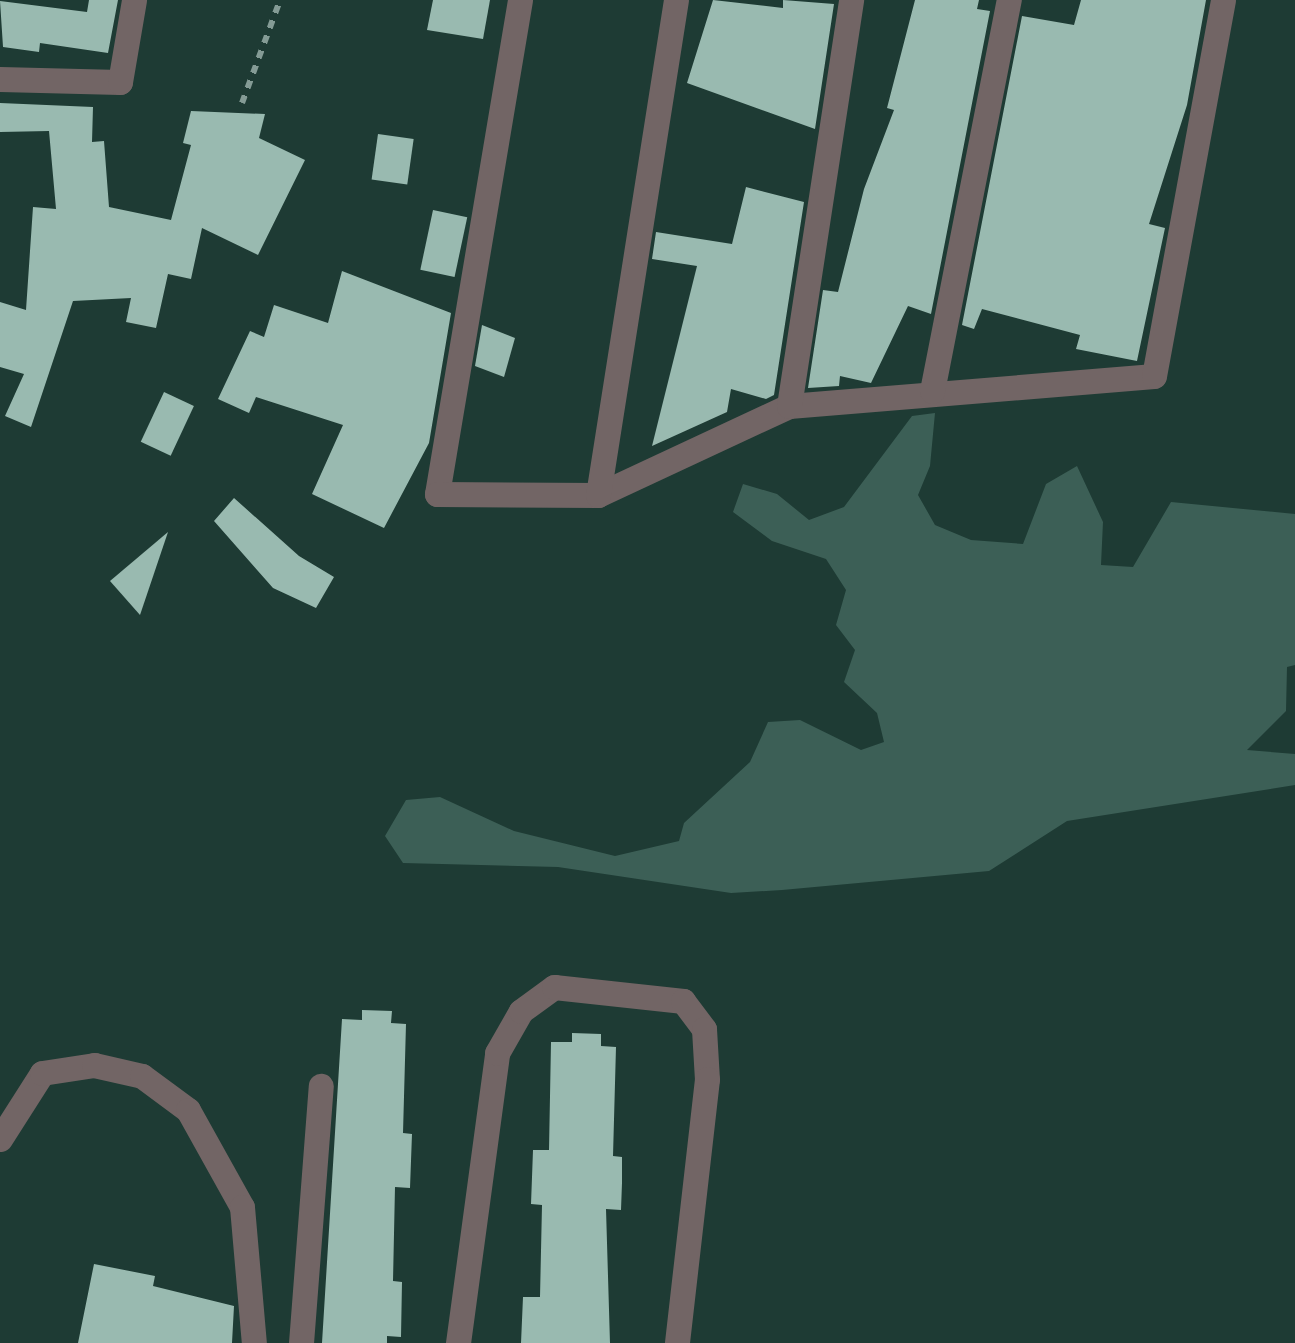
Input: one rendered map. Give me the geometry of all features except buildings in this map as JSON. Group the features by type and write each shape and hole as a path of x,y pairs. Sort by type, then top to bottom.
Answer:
{"street":[{"path":"0,79 120,82 134,0"},
{"path":"520,0 438,494 598,494 789,406 932,391 1154,376 1223,0"},
{"path":"598,494 676,0"},
{"path":"789,406 851,0"},
{"path":"932,391 1009,0"},
{"path":"458,1343 496,1052 521,1011 554,987 683,1002 704,1029 707,1079 677,1343"},
{"path":"0,1139 42,1074 94,1065 142,1076 188,1110 242,1206 254,1343"},
{"path":"300,1343 321,1086"}],"path":[{"path":"242,103 280,0"}],"green space":[{"path":"935,413 930,466 918,495 935,525 971,540 1023,544 1046,484 1077,466 1103,522 1101,565 1133,567 1171,502 1295,514 1295,665 1287,667 1286,711 1247,750 1295,754 1295,785 1067,821 989,871 782,890 731,893 558,867 403,863 385,836 406,800 440,797 514,831 615,856 679,841 684,823 750,762 768,722 800,720 861,750 884,742 877,713 844,682 855,650 836,625 846,590 826,559 772,541 733,512 743,484 777,494 809,520 844,507 912,416"}]}
